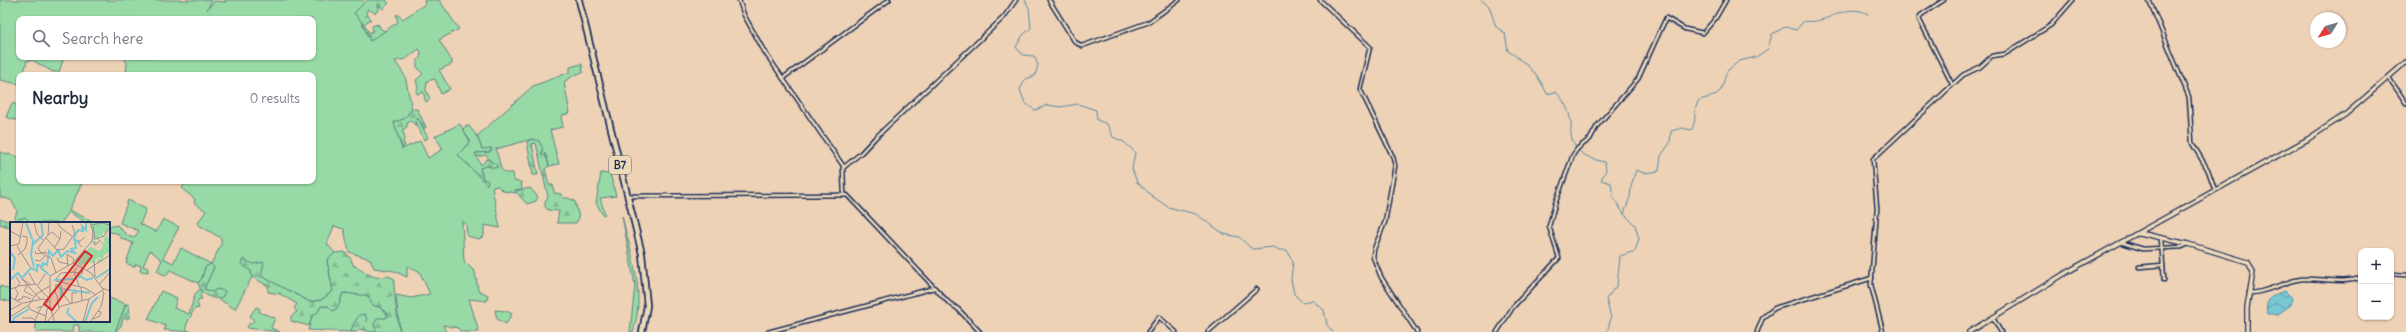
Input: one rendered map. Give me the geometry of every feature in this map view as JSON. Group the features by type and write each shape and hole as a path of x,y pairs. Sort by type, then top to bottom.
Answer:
{"highway":[{"name":"B7","path":"578,0 642,254 646,284 647,314 642,332"}],"main road":[{"path":"1969,332 2069,271 2123,243 2320,131 2346,114 2406,62"},
{"path":"2139,233 2188,244 2248,262 2253,272 2249,294 2247,332"}],"street":[{"path":"739,0 751,29 844,167"},
{"path":"783,78 888,0"},
{"path":"844,195 842,174 844,167 861,153 874,138 1004,17 1016,0"},
{"path":"1049,0 1075,42 1082,46 1148,22 1179,0"},
{"path":"1320,0 1370,47 1360,89 1393,157 1395,170 1384,222 1374,251 1374,260 1396,302 1417,332"},
{"path":"1496,332 1513,307 1558,258 1550,226 1555,204 1573,155 1578,148 1590,139 1597,126 1638,79 1666,18 1685,29 1703,33 1715,19 1726,0"},
{"path":"1944,0 1921,15 1919,19 1952,84"},
{"path":"1883,332 1872,278 1877,209 1873,159 1963,74 1980,67 1992,56 2003,55 2051,25 2073,0"},
{"path":"2149,0 2190,97 2191,140 2210,174 2215,190"},
{"path":"2389,78 2406,103"},
{"path":"627,196 844,195 854,201 949,304 958,309 980,332"},
{"path":"2161,237 2164,280"},
{"path":"2123,243 2135,248 2182,247 2188,244"},
{"path":"2139,267 2163,265"},
{"path":"2394,274 2406,275"},
{"path":"1757,332 1764,317 1775,308 1872,278"},
{"path":"2249,294 2264,292 2286,282 2302,279 2342,281 2358,278"},
{"path":"768,332 934,288"},
{"path":"1208,332 1257,289"},
{"path":"1148,332 1160,317 1176,332"},
{"path":"1994,318 2001,332"}],"green space":[{"path":"0,0 212,0 207,10 214,1 226,2 225,0 362,0 365,3 354,13 362,22 370,41 398,22 396,16 397,14 403,19 425,4 424,0 439,0 459,29 439,40 452,61 452,64 439,70 450,89 441,94 435,79 427,81 426,90 430,99 426,102 423,92 417,94 416,91 418,88 416,80 423,74 417,67 417,61 420,58 421,52 419,49 406,59 395,61 405,76 412,109 404,119 394,123 402,149 420,141 428,158 443,149 435,136 460,124 470,141 483,179 480,168 492,163 486,155 476,157 475,153 490,152 492,149 482,149 477,136 533,86 570,72 570,67 582,64 583,73 576,74 564,82 570,113 561,116 563,127 550,130 559,164 549,166 547,157 541,154 539,141 532,139 496,149 501,169 505,173 513,173 514,181 521,182 522,189 515,190 516,193 503,191 498,186 492,187 500,228 484,225 484,236 479,239 467,236 466,224 462,221 464,261 475,272 478,290 488,295 487,301 469,299 479,332 461,332 458,328 443,325 446,332 400,332 396,295 411,298 430,294 419,271 407,266 407,277 394,271 374,268 370,259 349,252 344,229 334,226 327,244 335,253 327,261 333,291 321,300 310,302 251,271 252,277 235,309 219,299 223,296 204,289 214,267 205,267 202,278 198,283 170,270 166,276 157,271 162,260 150,250 143,266 148,268 148,272 140,271 141,266 136,264 134,267 126,263 133,243 121,238 117,233 110,232 110,227 117,225 128,236 134,238 139,231 120,223 128,200 146,209 140,224 156,232 163,219 179,227 163,258 173,263 181,248 211,264 221,245 221,238 197,224 206,211 194,203 195,199 182,189 184,184 316,184 316,72 126,72 127,63 126,60 316,60 316,16 16,16 16,60 32,60 27,61 24,72 16,72 16,83 0,80"},
{"path":"367,0 386,0 389,3 383,9 379,5 379,10 375,13 368,9 366,13 371,19 364,24 369,33 373,31 372,26 378,24 381,29 385,31 370,41 362,22 354,13"},
{"path":"32,60 63,60 59,72 53,72"},
{"path":"12,103 16,105 16,120 6,117"},
{"path":"412,109 417,109 426,127 424,129 418,118 415,121 416,126 411,121 407,123 407,127 402,130 405,137 403,141 405,145 402,149 394,122 404,119"},
{"path":"418,118 428,138 424,140 415,121"},
{"path":"466,126 469,126 477,136 482,149 492,148 490,152 475,153 481,165 487,159 497,165 497,168 486,166 480,168 483,179 488,181 487,185 458,155 470,141 463,129"},
{"path":"532,139 539,141 543,149 541,154 545,153 549,166 545,169 549,185 553,185 554,193 561,194 563,198 568,198 575,201 579,218 576,223 557,223 559,211 548,210 545,207 545,201 548,197 536,143 532,144 538,175 533,175 527,142"},
{"path":"0,152 16,156 16,184 82,184 69,210 94,222 85,222 69,212 62,222 14,222 17,210 11,200 0,197"},
{"path":"601,173 610,174 616,196 600,198 605,214 603,215 596,203"},
{"path":"530,188 538,197 536,201 527,204 515,191"},
{"path":"622,216 633,259 638,288 637,317 633,332 630,332 635,285"},
{"path":"25,217 30,222 10,222"},
{"path":"0,218 10,222 9,227 0,224"},
{"path":"345,252 351,259 353,265 370,275 377,277 389,276 394,279 400,332 377,332 374,325 377,318 386,318 388,314 379,307 373,305 367,295 343,293 338,307 333,311 328,306 321,306 317,313 312,316 309,326 291,321 291,316 297,312 294,308 297,304 280,294 268,292 268,286 252,277 251,271 241,264 243,259 253,264 264,262 261,276 310,302 321,300 333,291 327,260 335,253"},
{"path":"211,264 214,267 204,289 213,292 216,289 225,291 223,296 219,299 212,298 203,293 198,283 202,278 205,267"},
{"path":"0,286 10,290 10,302 0,299"},
{"path":"200,289 202,292 200,295 202,299 199,299 197,303 199,308 194,309 186,326 187,330 191,332 164,330 166,326 148,319 161,291 177,298 174,308 189,314 195,294"},
{"path":"343,293 367,295 373,305 379,307 388,315 386,318 374,325 377,332 366,331 363,325 353,325 351,332 308,330 312,316 317,313 321,306 328,306 333,311 338,307"},
{"path":"110,298 126,304 115,332 79,332 79,325 74,325 73,332 35,332 37,322 110,322"},
{"path":"126,304 129,305 130,317 127,319 123,318 121,326 115,332"},
{"path":"256,307 260,309 259,312 275,318 271,328 280,332 247,328 249,324 254,321 250,316"},
{"path":"495,310 507,311 512,314 506,324 497,319"},
{"path":"365,314 367,321 363,325 366,331 360,329 356,332 351,332 359,315"}],"water":[{"path":"2285,291 2292,298 2291,305 2278,314 2267,314 2266,309 2270,298"}],"waterway":[{"path":"1025,0 1029,8 1031,28 1023,35 1016,47 1023,55 1034,56 1038,65 1035,76 1025,79 1020,90 1025,103 1035,110 1048,105 1060,107 1078,104 1096,110 1097,120 1107,124 1113,137 1124,142 1135,152 1132,169 1137,182 1152,196 1168,207 1196,214 1224,234 1239,237 1252,249 1274,247 1279,250 1287,250 1293,262 1291,279 1294,294 1303,303 1312,300 1324,310 1327,325 1333,332"},
{"path":"1481,0 1489,6 1496,27 1505,33 1508,51 1521,60 1536,75 1547,94 1556,92 1564,102 1570,118 1572,141 1578,150 1583,154 1593,159 1605,162 1606,170 1601,180 1611,183 1613,197 1624,214 1635,225 1639,239 1635,251 1620,256 1617,285 1606,299 1611,318 1607,332"},
{"path":"1624,214 1630,197 1636,170 1644,173 1659,171 1661,156 1670,143 1671,131 1682,128 1691,130 1699,100 1714,96 1721,90 1727,71 1739,61 1756,57 1768,49 1772,34 1785,27 1796,30 1804,21 1821,20 1852,10 1868,14"}]}
